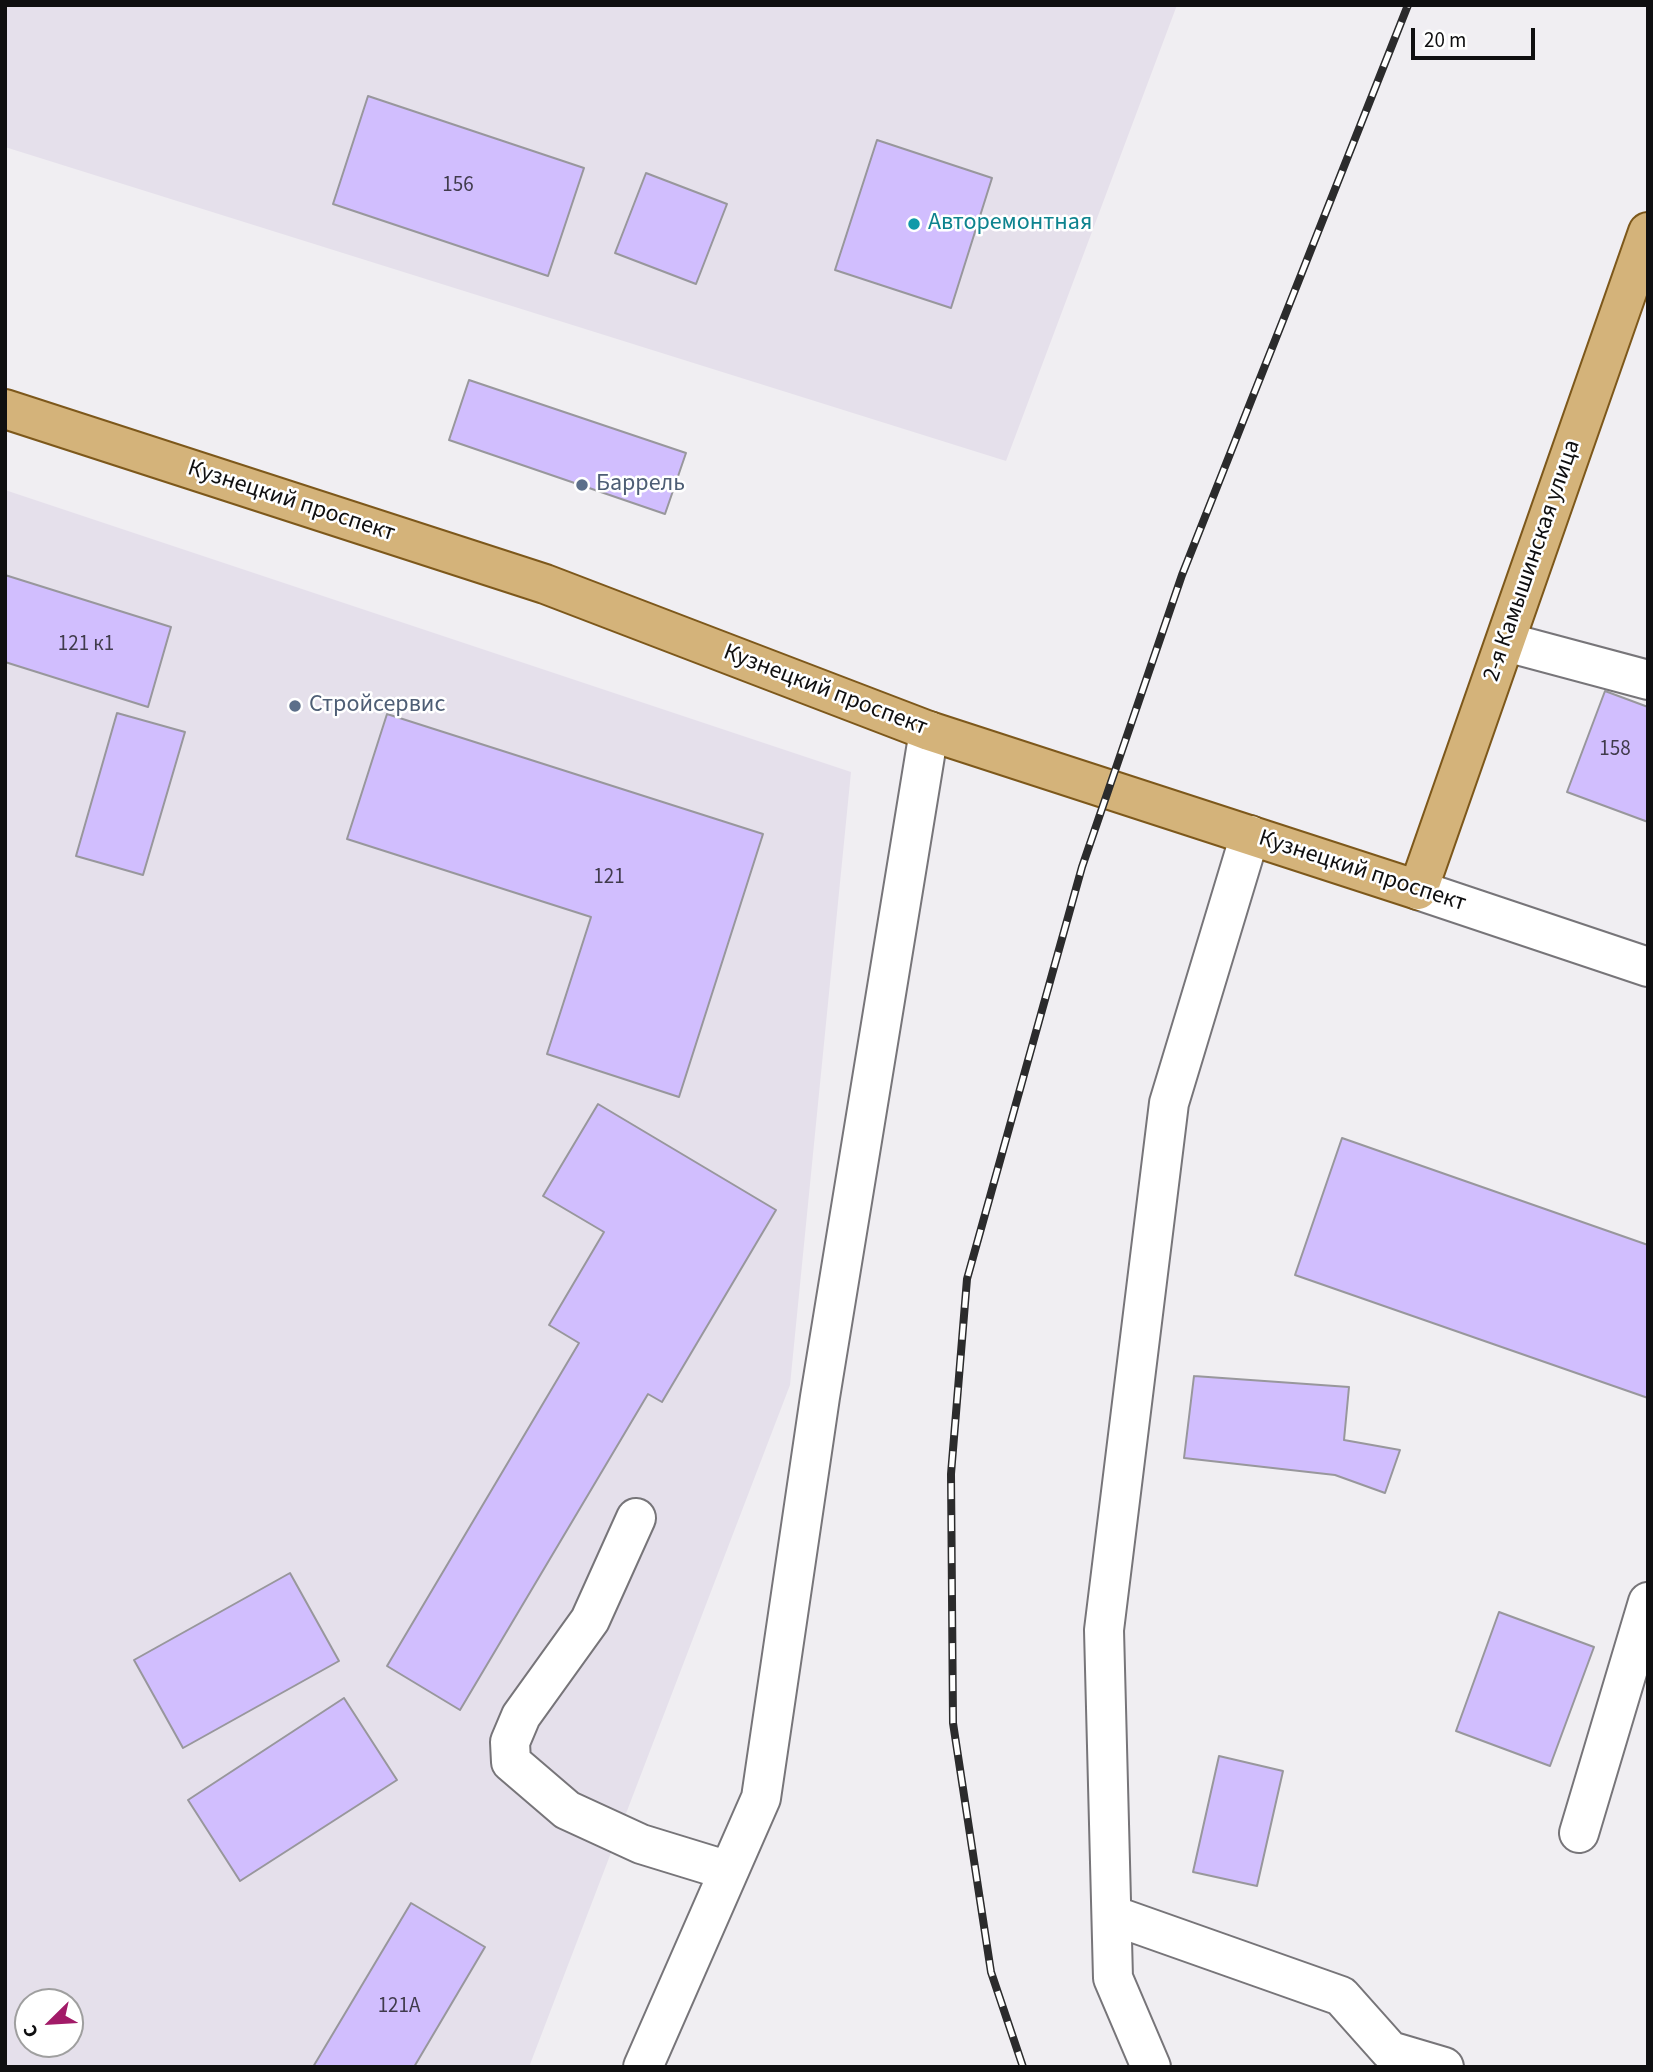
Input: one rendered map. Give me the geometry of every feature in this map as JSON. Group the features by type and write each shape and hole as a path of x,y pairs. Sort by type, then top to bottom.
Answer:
{"main road":[{"name":"2-я Камышинская улица","path":"1418,890 1648,232"},
{"name":"Кузнецкий проспект","path":"5,409 545,584 929,731 1418,890"}],"street":[{"path":"1506,642 1648,680"},
{"path":"643,2067 761,1798 820,1397 929,731"},
{"path":"1151,2067 1113,1978 1104,1630 1169,1103 1250,835"},
{"name":"Кузнецкий проспект","path":"1418,890 1648,967"},
{"path":"636,1518 590,1620 521,1716 510,1742 511,1762 567,1810 641,1844 729,1871"},
{"path":"1578,1833 1648,1602"},
{"path":"1112,1916 1341,1996 1390,2051 1444,2067"}],"shaded area":[{"path":"5,5 1177,5 1006,461 5,147"},
{"path":"5,490 851,772 790,1385 529,2067 5,2067"}],"building":[{"path":"368,96 584,168 548,276 333,204"},
{"name":"Авторемонтная","path":"877,140 992,178 951,308 835,270"},
{"path":"646,173 727,204 696,284 615,253"},
{"path":"469,380 686,453 665,514 449,440"},
{"path":"5,575 171,627 148,707 5,662"},
{"path":"1605,691 1648,707 1648,822 1567,792"},
{"path":"117,713 185,732 143,875 76,856"},
{"path":"387,714 763,834 679,1097 547,1054 591,917 347,839"},
{"path":"598,1104 776,1210 662,1402 648,1394 460,1710 387,1666 579,1343 549,1325 604,1232 543,1196"},
{"path":"1342,1138 1648,1245 1648,1398 1295,1275"},
{"path":"1194,1376 1349,1387 1344,1440 1400,1450 1385,1493 1335,1475 1184,1458"},
{"path":"290,1573 339,1661 183,1748 134,1660"},
{"path":"1499,1612 1594,1647 1550,1766 1456,1731"},
{"path":"344,1698 397,1780 240,1881 188,1800"},
{"path":"1219,1756 1283,1771 1257,1886 1193,1872"},
{"path":"411,1903 485,1947 414,2067 313,2067"}],"railway":[{"path":"1023,2067 991,1972 953,1723 951,1474 967,1279 1082,867 1182,575 1408,5"}],"place":[{"name":"Авторемонтная","path":"914,224"},
{"name":"Баррель","path":"582,485"},
{"name":"Стройсервис","path":"295,706"}]}
